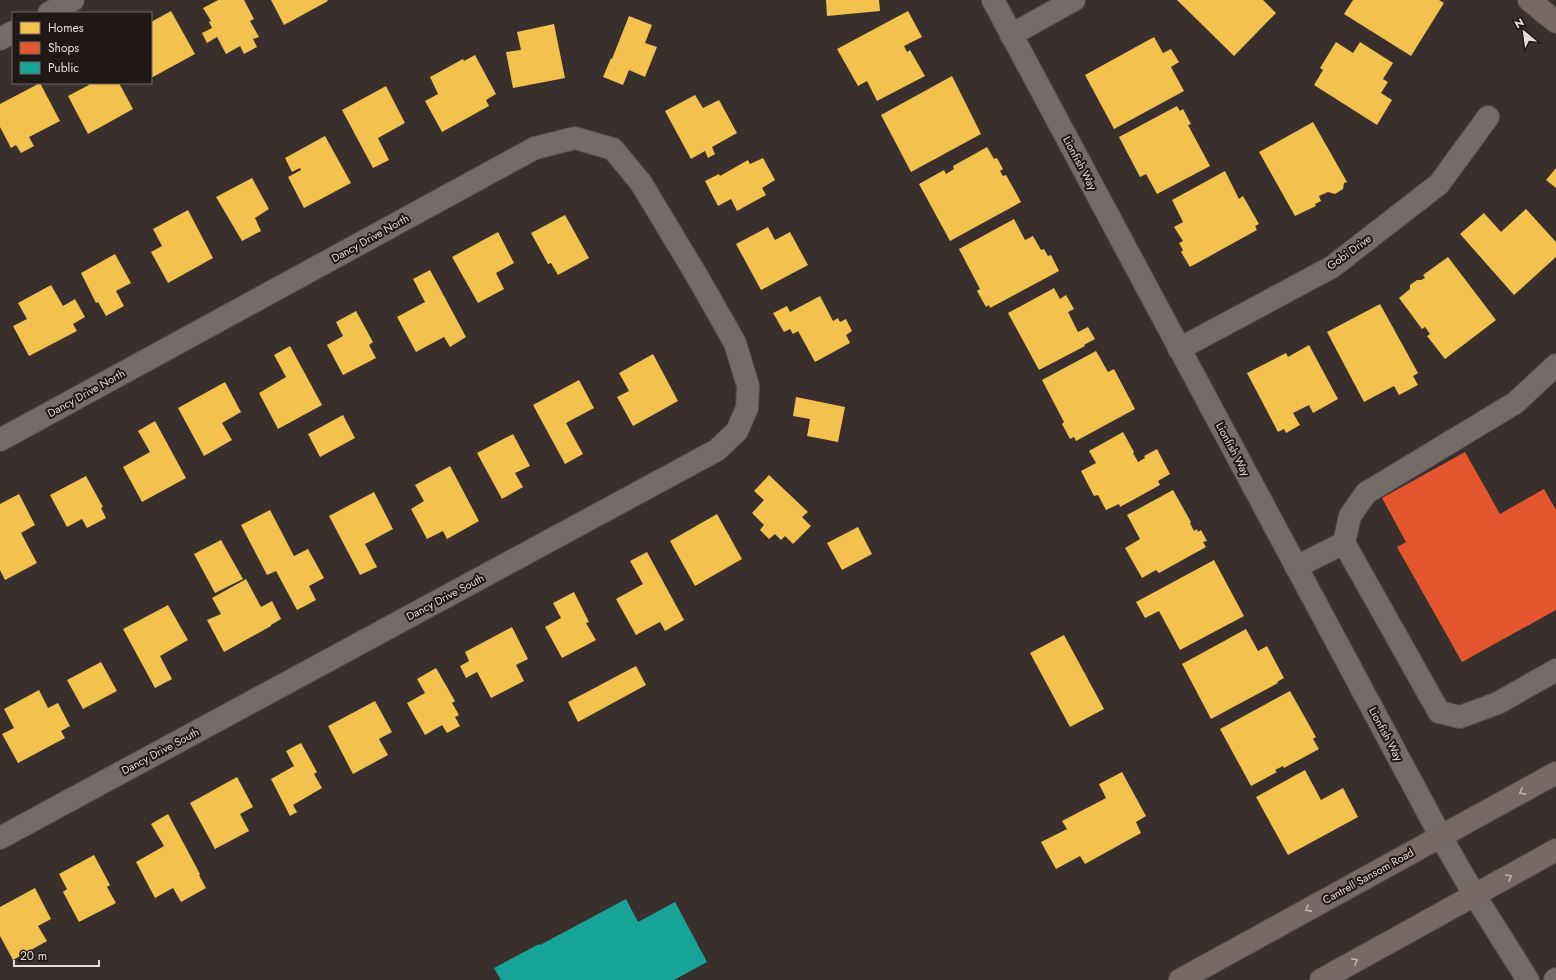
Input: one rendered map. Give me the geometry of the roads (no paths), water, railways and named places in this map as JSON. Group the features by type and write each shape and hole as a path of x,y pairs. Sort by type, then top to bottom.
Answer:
{"main road":[{"path":"1529,0 1556,22"},
{"name":"Cantrell Sansom Road","path":"1180,980 1556,773"},
{"path":"1321,980 1556,850"}],"street":[{"path":"51,12 73,0"},
{"name":"Lionfish Way","path":"992,0 1441,837 1475,896 1528,980"},
{"path":"1011,35 1074,0"},
{"path":"0,39 12,33"},
{"name":"Gobi Drive","path":"1179,349 1332,266 1438,184 1488,118"},
{"name":"Dancy Drive North","path":"0,440 535,148 575,138 614,149 641,183 697,276"},
{"name":"Dancy Drive South","path":"0,838 716,450 737,431 747,408 748,386 735,343 697,276"},
{"path":"1556,365 1515,403 1366,493 1350,516 1344,543 1439,712 1460,717 1498,703 1556,670"},
{"path":"1296,567 1344,543"}]}
